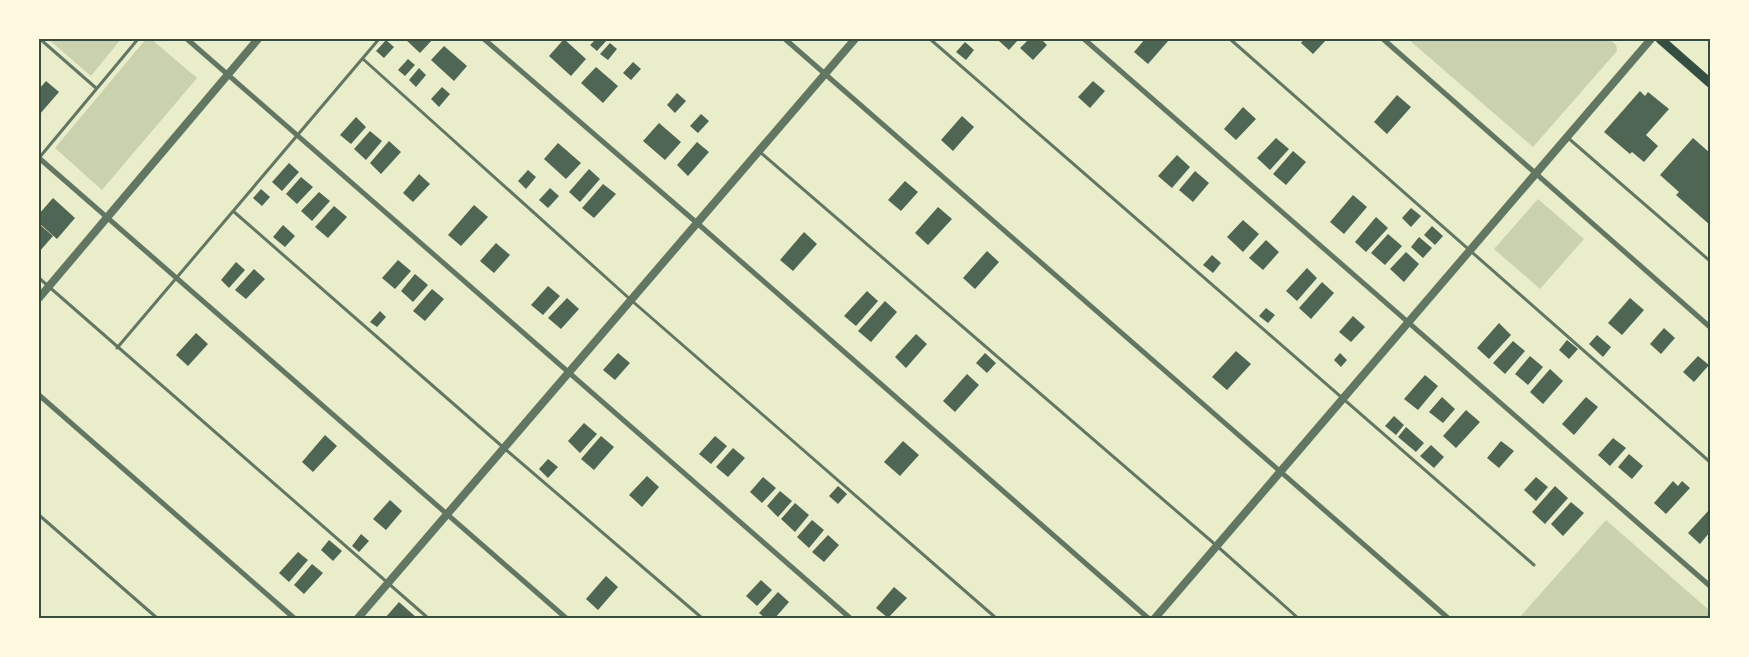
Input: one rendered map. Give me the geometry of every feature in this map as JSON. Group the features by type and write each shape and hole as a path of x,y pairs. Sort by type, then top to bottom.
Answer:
{"main road":[{"path":"1660,39 1710,83"}],"street":[{"path":"186,39 850,618"},
{"path":"39,298 258,39"},
{"path":"484,39 1148,618"},
{"path":"785,39 1448,618"},
{"path":"358,618 855,39"},
{"path":"1084,39 1710,586"},
{"path":"1383,39 1710,327"},
{"path":"1155,618 1651,39"},
{"path":"39,158 566,618"},
{"path":"39,395 294,618"}],"lane":[{"path":"40,39 96,88"},
{"path":"39,158 138,39"},
{"path":"117,348 379,39"},
{"path":"930,39 1534,565"},
{"path":"1230,39 1710,462"},
{"path":"362,59 631,300 996,618"},
{"path":"1567,137 1710,261"},
{"path":"759,151 1298,618"},
{"path":"233,211 702,618"},
{"path":"39,278 428,618"},
{"path":"39,515 157,618"}],"green space":[{"path":"48,39 121,39 91,76"},
{"path":"146,39 151,39 197,78 102,190 55,148"},
{"path":"1408,39 1609,39 1616,45 1617,51 1533,147"},
{"path":"1538,199 1584,239 1540,289 1494,249"},
{"path":"1606,520 1710,611 1710,618 1519,618"}],"building":[{"path":"405,39 433,39 420,53"},
{"path":"564,39 586,59 571,76 549,56"},
{"path":"596,39 607,40 597,51 590,45"},
{"path":"1001,39 1019,39 1009,50 999,41"},
{"path":"1029,39 1041,39 1047,45 1033,60 1020,48"},
{"path":"1145,39 1169,40 1148,64 1134,52"},
{"path":"1304,39 1327,39 1313,54 1301,43"},
{"path":"386,40 394,47 384,58 376,51"},
{"path":"965,42 974,50 966,60 956,52"},
{"path":"610,43 617,49 608,60 600,54"},
{"path":"444,46 467,66 454,81 431,60"},
{"path":"408,59 415,65 405,76 398,70"},
{"path":"633,62 641,69 631,80 623,73"},
{"path":"596,67 618,86 603,103 581,83"},
{"path":"419,68 426,75 416,87 409,80"},
{"path":"46,81 59,92 39,115 39,89"},
{"path":"1093,81 1105,91 1090,108 1078,97"},
{"path":"442,87 450,94 439,107 431,99"},
{"path":"1640,91 1645,96 1648,92 1669,109 1646,135 1658,146 1644,162 1632,152 1630,154 1604,132"},
{"path":"677,93 686,101 675,113 667,105"},
{"path":"1397,95 1411,107 1387,134 1374,122"},
{"path":"1243,107 1256,119 1236,140 1224,129"},
{"path":"701,114 709,121 698,133 690,126"},
{"path":"962,116 974,127 953,151 941,140"},
{"path":"356,117 366,127 351,144 340,135"},
{"path":"659,123 681,142 665,160 643,141"},
{"path":"370,131 382,141 366,160 354,149"},
{"path":"1276,138 1289,149 1270,170 1257,158"},
{"path":"1693,138 1710,153 1710,225 1676,195 1679,192 1660,175"},
{"path":"389,141 401,152 381,174 370,163"},
{"path":"697,142 709,152 688,176 677,165"},
{"path":"558,143 581,163 566,179 544,159"},
{"path":"1293,151 1306,162 1286,185 1273,174"},
{"path":"1177,155 1190,167 1172,188 1158,176"},
{"path":"289,163 299,172 282,191 272,182"},
{"path":"589,169 600,179 580,202 569,192"},
{"path":"528,170 536,177 526,189 518,181"},
{"path":"1195,171 1209,183 1193,202 1179,190"},
{"path":"419,174 430,184 413,202 403,193"},
{"path":"301,177 313,187 297,204 286,194"},
{"path":"905,181 918,192 901,211 888,200"},
{"path":"603,184 616,194 594,218 582,208"},
{"path":"550,188 559,196 548,208 539,200"},
{"path":"261,189 270,197 262,206 253,198"},
{"path":"319,192 330,201 312,221 301,211"},
{"path":"1353,195 1367,207 1344,234 1330,222"},
{"path":"53,198 75,218 57,239 39,223 39,214"},
{"path":"474,205 488,217 461,246 448,235"},
{"path":"334,206 347,217 328,238 315,227"},
{"path":"938,207 952,219 928,245 915,233"},
{"path":"1411,208 1421,216 1411,227 1402,218"},
{"path":"1376,217 1388,228 1366,252 1355,242"},
{"path":"1243,220 1259,234 1243,252 1227,237"},
{"path":"39,224 53,236 39,252"},
{"path":"283,225 295,236 285,247 273,237"},
{"path":"1432,226 1443,236 1435,245 1424,235"},
{"path":"804,232 817,244 793,271 780,260"},
{"path":"1388,234 1402,246 1385,265 1371,253"},
{"path":"1419,237 1432,248 1423,258 1411,247"},
{"path":"1266,240 1279,252 1263,270 1249,258"},
{"path":"496,243 510,255 494,273 480,261"},
{"path":"987,251 999,262 975,289 963,278"},
{"path":"1406,252 1419,264 1404,282 1390,269"},
{"path":"1212,255 1221,263 1213,273 1203,265"},
{"path":"398,260 411,271 395,289 382,278"},
{"path":"236,262 245,270 229,288 221,280"},
{"path":"1307,268 1317,278 1297,301 1286,291"},
{"path":"254,269 265,279 246,299 235,290"},
{"path":"415,274 428,285 413,302 401,291"},
{"path":"1322,282 1334,293 1311,319 1299,308"},
{"path":"548,286 560,296 543,315 531,305"},
{"path":"432,289 444,299 425,321 413,311"},
{"path":"867,291 878,301 856,326 844,316"},
{"path":"567,298 579,309 561,329 548,318"},
{"path":"1630,298 1644,310 1622,335 1608,323"},
{"path":"885,301 897,312 871,342 858,331"},
{"path":"1266,308 1275,315 1268,323 1259,316"},
{"path":"380,311 386,317 377,327 370,322"},
{"path":"1353,316 1365,327 1351,342 1339,332"},
{"path":"1499,323 1511,335 1489,359 1477,348"},
{"path":"1664,328 1675,338 1661,354 1650,344"},
{"path":"196,333 208,344 188,366 176,355"},
{"path":"916,334 927,344 906,368 895,357"},
{"path":"1597,335 1611,347 1603,357 1589,344"},
{"path":"1567,340 1578,349 1569,359 1559,350"},
{"path":"1513,341 1525,351 1505,374 1493,363"},
{"path":"1236,351 1251,364 1227,390 1212,377"},
{"path":"618,353 630,363 615,380 603,370"},
{"path":"985,353 996,363 987,373 976,363"},
{"path":"1340,353 1347,360 1341,367 1334,360"},
{"path":"1530,356 1543,367 1528,385 1515,374"},
{"path":"1698,356 1709,365 1694,382 1683,372"},
{"path":"1550,369 1563,381 1543,404 1530,392"},
{"path":"967,374 979,385 955,412 943,401"},
{"path":"1425,375 1438,386 1418,410 1404,399"},
{"path":"1442,397 1455,409 1443,423 1429,412"},
{"path":"1586,397 1598,407 1574,435 1562,424"},
{"path":"1466,410 1480,422 1456,448 1443,436"},
{"path":"1394,416 1404,425 1396,435 1385,426"},
{"path":"584,423 597,434 580,453 568,441"},
{"path":"1406,427 1424,443 1416,452 1398,437"},
{"path":"325,435 337,446 313,472 302,462"},
{"path":"601,436 614,447 594,470 581,459"},
{"path":"715,436 727,446 711,464 699,454"},
{"path":"1613,438 1626,448 1610,466 1598,455"},
{"path":"903,441 919,455 900,476 884,462"},
{"path":"1501,441 1514,451 1499,468 1487,458"},
{"path":"1431,445 1444,457 1434,468 1420,456"},
{"path":"733,448 745,458 728,477 716,467"},
{"path":"1629,454 1643,466 1632,479 1618,467"},
{"path":"548,459 558,467 548,478 539,469"},
{"path":"647,476 659,487 642,507 629,495"},
{"path":"763,477 776,488 762,503 750,492"},
{"path":"1536,477 1548,487 1536,501 1524,490"},
{"path":"1673,481 1678,486 1682,481 1690,488 1666,514 1654,503"},
{"path":"838,486 847,494 838,504 829,496"},
{"path":"1555,486 1568,498 1545,524 1532,512"},
{"path":"780,491 792,501 778,517 767,506"},
{"path":"390,500 402,511 386,530 373,519"},
{"path":"1571,502 1584,513 1563,536 1551,524"},
{"path":"795,503 809,515 795,532 781,519"},
{"path":"1710,509 1710,532 1700,544 1688,533"},
{"path":"812,520 824,530 809,548 797,537"},
{"path":"361,534 369,541 359,552 352,546"},
{"path":"828,535 839,545 824,562 812,552"},
{"path":"329,540 342,551 333,561 321,550"},
{"path":"298,552 308,560 289,582 279,573"},
{"path":"312,564 323,573 304,594 294,585"},
{"path":"606,576 618,587 598,610 586,599"},
{"path":"761,580 772,590 757,606 746,596"},
{"path":"894,587 907,598 888,618 876,608"},
{"path":"778,592 789,602 775,618 765,618 759,613"},
{"path":"399,602 417,618 385,618"}]}
